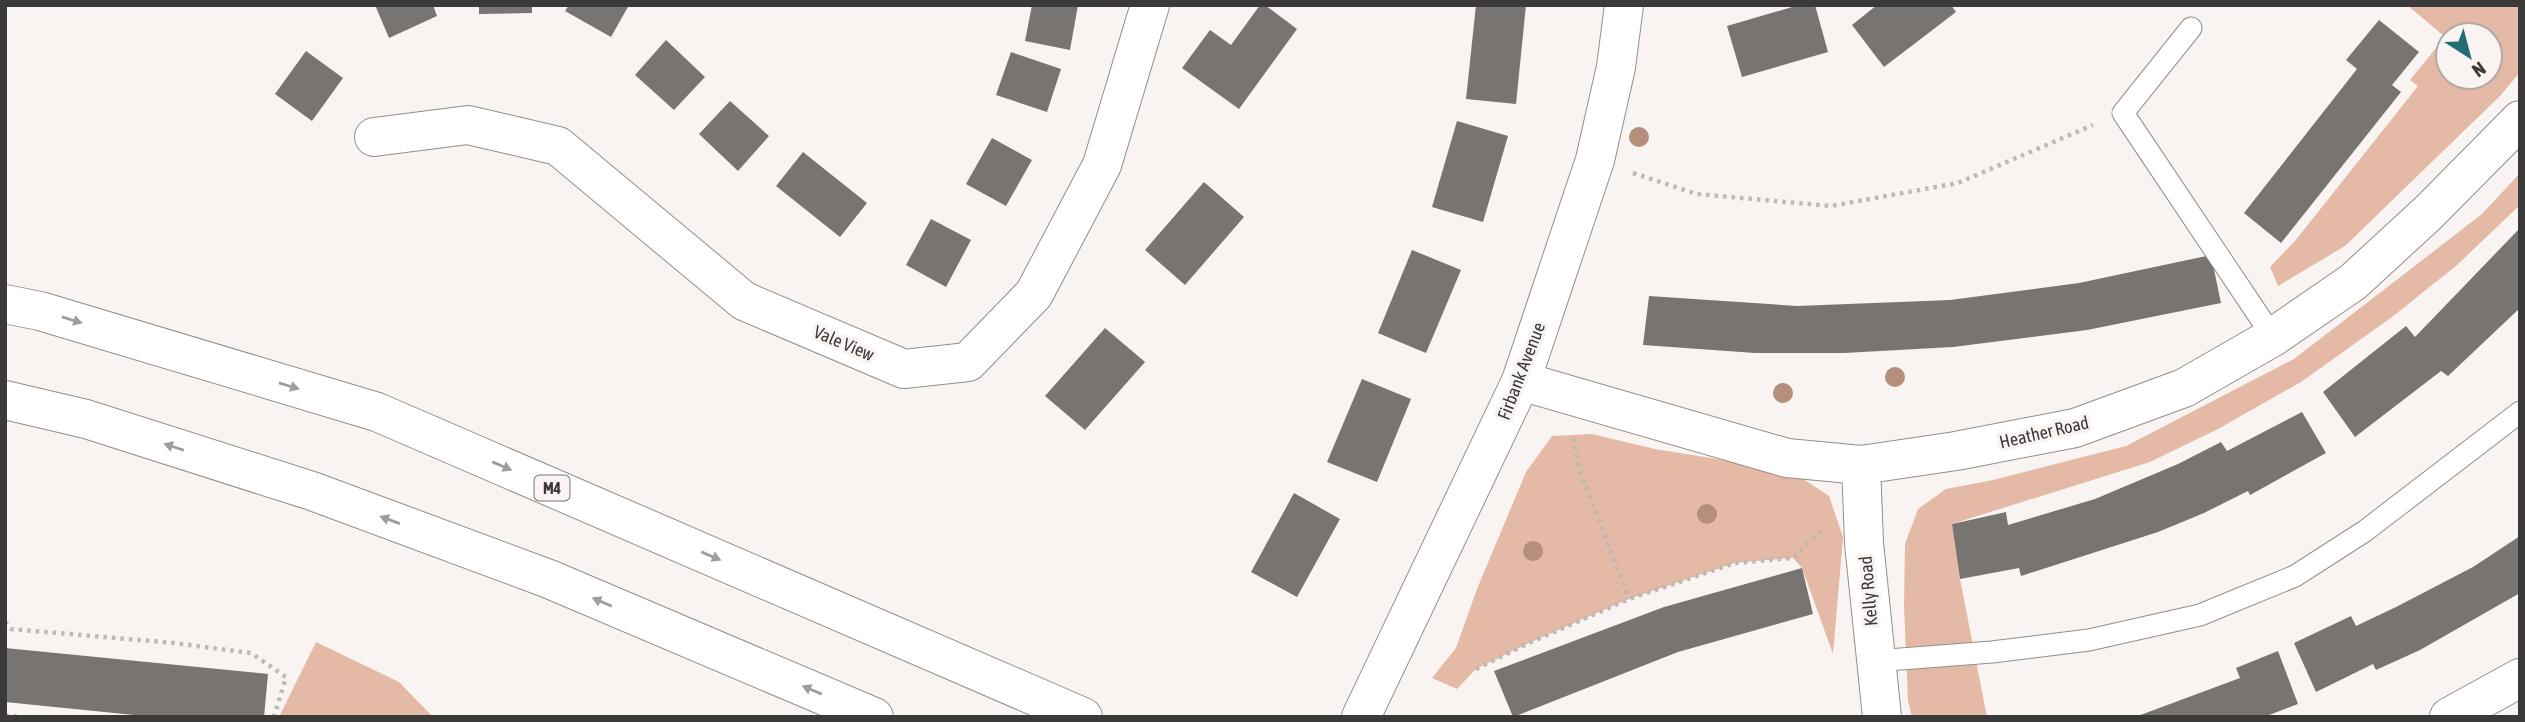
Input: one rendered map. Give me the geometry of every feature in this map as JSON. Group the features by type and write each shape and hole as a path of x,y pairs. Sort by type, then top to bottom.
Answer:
{"main road":[{"name":"Vale View","path":"374,137 468,125 558,146 744,301 904,369 968,362 1034,294 1102,165 1150,5"},
{"name":"Firbank Avenue","path":"1361,717 1521,381 1595,160 1616,68 1624,5"},
{"name":"Heather Road","path":"1521,381 1862,478 1956,452 2075,428 2184,388 2273,337 2353,282 2428,214 2520,120"},
{"name":"M4","path":"5,304 40,311 376,412 1083,717"},
{"path":"5,400 86,419 312,491 549,579 874,717"},
{"name":"Kelly Road","path":"1862,478 1864,543 1882,717"},
{"path":"2449,717 2520,678"}],"lane":[{"path":"2191,28 2123,113 2273,337"},
{"path":"1875,661 1992,652 2088,640 2200,615 2295,576 2365,531 2520,412"}],"path":[{"path":"1595,160 1697,194 1831,206 1958,184 2123,113"},
{"path":"1565,394 1579,468 1629,599"},
{"path":"1476,669 1629,599 1735,563 1793,558 1862,478"},
{"path":"5,622 11,629 174,643 251,653 286,677 274,717"},
{"path":"5,715 22,717"}],"shaded area":[{"path":"2407,5 2520,5 2520,72 2500,96 2345,246 2278,286 2270,267 2295,241 2418,86 2410,80 2434,51 2434,91 2504,91 2504,21 2434,21 2434,28"},
{"path":"2520,173 2520,205 2457,265 2392,317 2301,382 2218,429 2150,462 1952,524 1987,717 1912,717 1908,701 1904,606 1905,544 1918,509 1946,489 1993,480 2126,446 2294,359 2482,214"},
{"path":"1592,434 1655,449 1791,471 1829,496 1843,537 1833,654 1802,568 1793,558 1735,563 1629,599 1476,669 1457,689 1432,678 1456,648 1477,589 1526,472 1552,436"},
{"path":"316,642 399,682 433,717 279,717"}],"building":[{"path":"375,5 433,5 437,16 389,38"},
{"path":"479,5 532,5 532,13 479,14"},
{"path":"569,5 629,5 611,37 565,11"},
{"path":"1032,5 1078,5 1070,50 1025,41"},
{"path":"1260,5 1265,5 1297,29 1239,109 1182,68 1210,30 1231,45"},
{"path":"1476,5 1526,5 1516,104 1466,99"},
{"path":"1799,5 1815,5 1828,52 1742,77 1727,26"},
{"path":"1877,5 1951,5 1956,12 1884,67 1852,25"},
{"path":"2379,20 2419,52 2392,85 2401,92 2281,243 2244,213 2357,69 2346,60"},
{"path":"666,40 705,77 674,110 635,75"},
{"path":"306,51 343,78 312,121 275,94"},
{"path":"1011,52 1061,69 1047,112 996,95"},
{"path":"730,101 769,136 738,171 699,134"},
{"path":"1457,121 1508,136 1483,222 1432,207"},
{"path":"992,138 1032,160 1006,206 966,184"},
{"path":"803,152 867,203 840,237 776,186"},
{"path":"1204,182 1244,217 1185,285 1145,250"},
{"path":"931,219 971,240 946,287 906,265"},
{"path":"2520,228 2520,308 2448,376 2441,371 2355,437 2323,392 2406,326 2415,337"},
{"path":"1412,250 1461,270 1426,353 1378,333"},
{"path":"2211,255 2221,303 2087,330 1953,347 1844,353 1755,353 1643,345 1649,296 1797,306 1950,300 2079,283"},
{"path":"1105,328 1145,362 1085,430 1045,396"},
{"path":"1362,379 1411,399 1377,482 1327,462"},
{"path":"2302,412 2326,453 2250,495 2248,491 2158,532 2021,576 2019,568 1960,579 1952,524 2006,512 2008,525 2095,499 2178,464 2221,442 2227,451"},
{"path":"1294,493 1340,519 1297,597 1251,572"},
{"path":"2520,536 2520,593 2420,650 2376,670 2373,664 2316,692 2294,643 2351,616 2356,626 2473,567"},
{"path":"1802,568 1813,614 1678,652 1513,717 1494,671 1664,607"},
{"path":"5,648 268,674 264,717 154,717 5,702"},
{"path":"2278,651 2298,704 2264,717 2135,717 2240,678 2236,668"}]}
